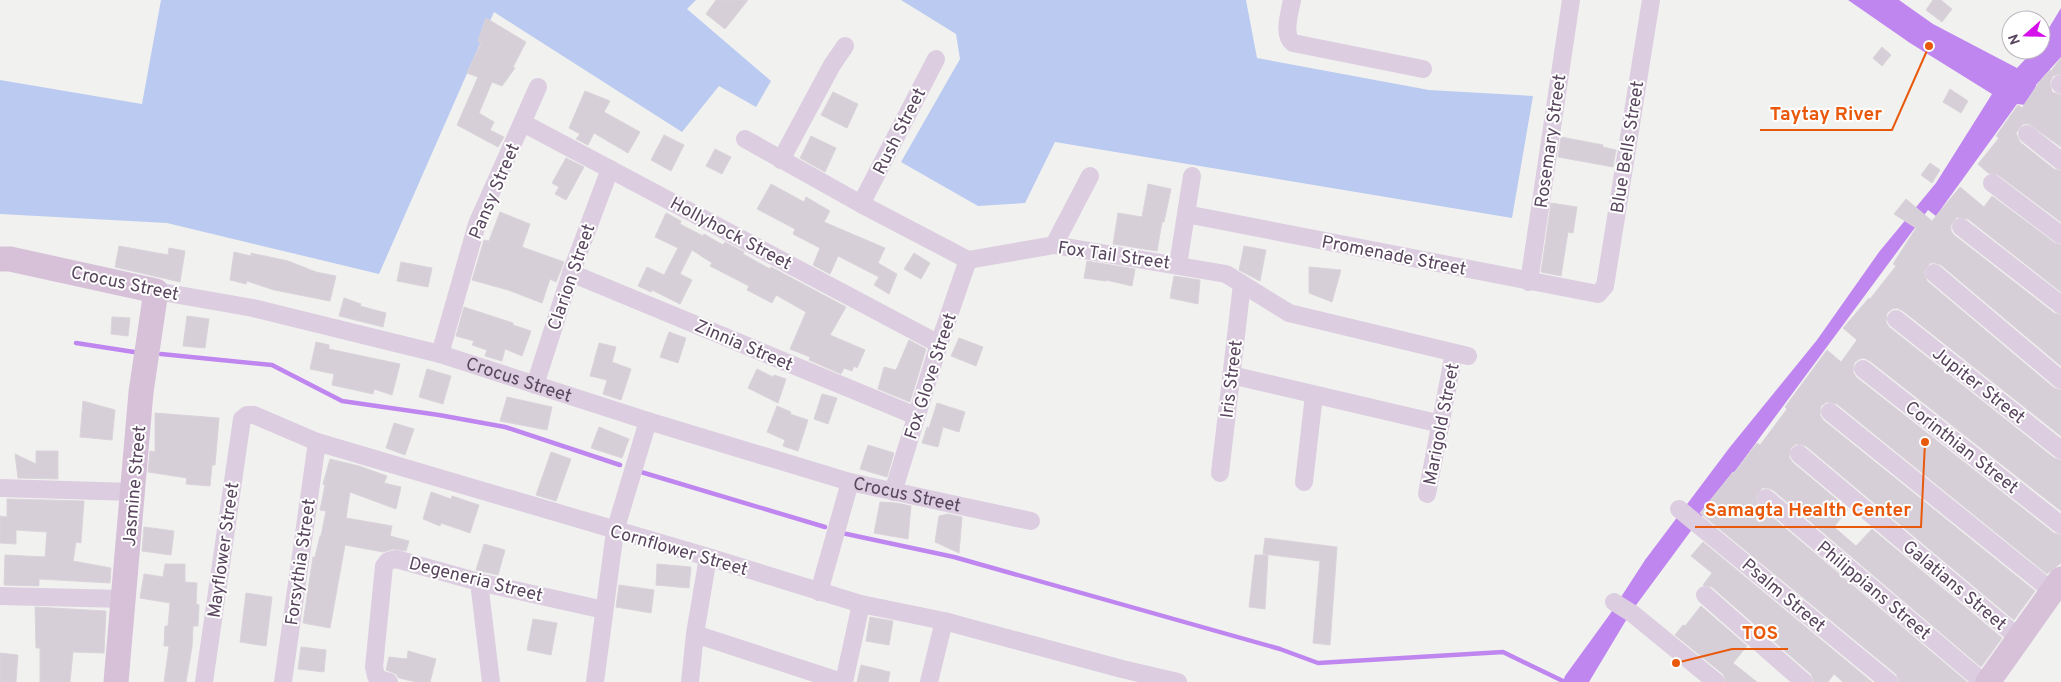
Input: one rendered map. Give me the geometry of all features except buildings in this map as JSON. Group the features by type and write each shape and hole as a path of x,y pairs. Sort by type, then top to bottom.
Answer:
{"street":[{"path":"1292,0 1287,34 1289,40 1293,43 1423,68"},
{"name":"Blue Bells Street","path":"1601,292 1605,286 1651,0"},
{"name":"Rosemary Street","path":"1529,282 1567,1"},
{"path":"781,160 832,65 845,46"},
{"name":"Rush Street","path":"861,204 936,59"},
{"name":"Pansy Street","path":"440,354 477,224 538,87"},
{"name":"Hollyhock Street","path":"523,123 939,344"},
{"path":"2028,134 2061,161"},
{"path":"745,139 861,204 968,260"},
{"name":"Clarion Street","path":"535,385 571,273 610,169"},
{"path":"1054,245 1090,176"},
{"path":"1178,264 1192,176"},
{"path":"1992,183 2061,235"},
{"name":"Promenade Street","path":"1186,214 1595,295 1601,292"},
{"path":"1961,227 2061,306"},
{"name":"Fox Tail Street","path":"968,260 1054,245 1178,264 1226,274 1289,313 1461,355"},
{"name":"Crocus Street","path":"0,259 10,259 156,291 253,308 440,354 648,421 850,482 1031,521"},
{"name":"Fox Glove Street","path":"893,492 939,344 968,260"},
{"name":"Zinnia Street","path":"571,273 916,416"},
{"path":"1934,273 2061,380"},
{"name":"Iris Street","path":"1220,473 1242,284"},
{"name":"Jasmine Street","path":"116,682 141,392 156,291"},
{"name":"Jupiter Street","path":"1896,320 2061,450"},
{"name":"Marigold Street","path":"1427,494 1441,424 1461,355"},
{"name":"Corinthian Street","path":"1863,369 2061,525"},
{"path":"1232,375 1441,424"},
{"path":"1304,482 1314,395"},
{"path":"1830,412 2057,585 1988,682"},
{"name":"Cornflower Street","path":"242,419 247,415 254,415 317,442 861,604 944,621 1120,676 1178,682"},
{"name":"Mayflower Street","path":"204,682 242,419"},
{"path":"595,682 615,531 648,421"},
{"name":"Forsythia Street","path":"283,682 317,442"},
{"name":"Galatians Street","path":"1799,454 2019,638"},
{"path":"819,592 850,482"},
{"path":"0,488 133,492"},
{"name":"Philippians Street","path":"1766,498 1983,682"},
{"name":"Psalm Street","path":"1681,510 1888,682"},
{"path":"690,682 695,634 708,557"},
{"name":"Degeneria Street","path":"389,682 376,676 374,667 384,566 388,561 396,559 479,582 604,610"},
{"path":"479,582 491,682"},
{"path":"1704,595 1804,682"},
{"path":"0,596 124,599"},
{"path":"1615,603 1633,614 1716,682"},
{"path":"695,634 843,682 861,604"},
{"path":"930,682 944,621"}],"shaded area":[{"path":"161,0 696,0 687,9 771,81 756,107 719,86 682,132 494,12 379,274 167,223 0,214 0,80 142,104"},
{"path":"901,0 1246,0 1257,58 1429,90 1533,96 1512,218 1055,142 1025,203 978,206 901,162 960,59 956,34"},
{"path":"1848,0 1899,0 1933,24 2017,68 2025,60 2051,60 2051,24 2061,8 2061,57 2036,85 2035,93 2026,105 2017,104 1936,216 1928,210 1631,612 1589,682 1563,682 1565,676 1610,614 1645,560 1730,447 1817,340 1879,252 1936,183 1992,94 1910,43"}],"waterway":[{"path":"76,343 134,352"},
{"path":"161,354 272,365 342,401 505,427 620,465"},
{"path":"641,472 825,527"},
{"path":"842,533 954,557 1280,649 1318,663 1503,652 1565,682"}],"place":[{"name":"Taytay River","path":"1929,46"},
{"name":"Samagta Health Center","path":"1925,442"},
{"name":"TOS","path":"1676,663"}]}
